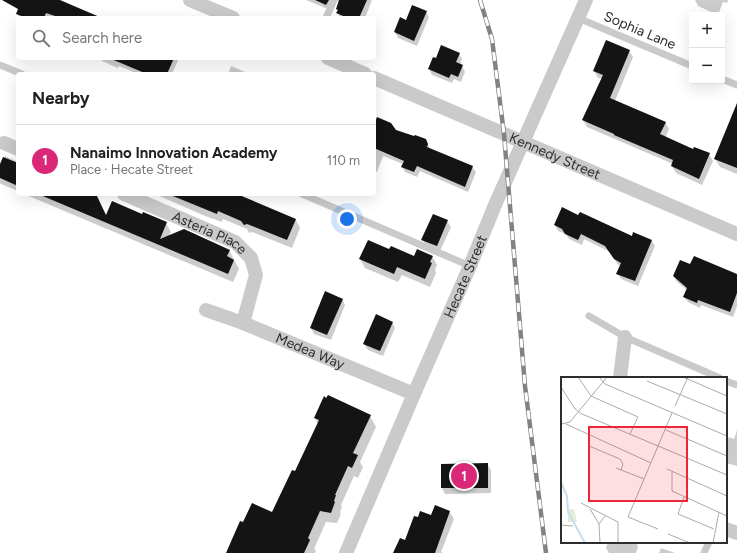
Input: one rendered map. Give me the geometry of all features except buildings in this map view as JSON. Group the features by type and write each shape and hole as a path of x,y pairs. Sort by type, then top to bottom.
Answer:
{"street":[{"path":"190,0 228,16"},
{"name":"Hecate Street","path":"346,553 470,266 495,204 586,0"},
{"path":"333,60 360,72"},
{"name":"Kennedy Street","path":"376,79 737,234"},
{"path":"4,143 16,148"},
{"name":"Asteria Place","path":"129,196 235,242 251,258 256,275 243,323"},
{"name":"Medea Way","path":"206,310 243,323 414,394"},
{"path":"620,377 624,337"},
{"path":"727,529 737,533"}],"lane":[{"path":"327,16 334,0"},
{"name":"Sophia Lane","path":"578,18 689,65"},
{"path":"0,65 17,72"},
{"path":"725,80 737,86"},
{"path":"307,196 470,266"},
{"path":"589,316 624,337 718,377"},
{"path":"727,381 737,385"},
{"path":"704,553 709,543"}],"railway":[{"path":"480,0 492,39 504,134 525,386 546,553"}],"place":[{"name":"Nanaimo Innovation Academy","path":"464,476"}]}
